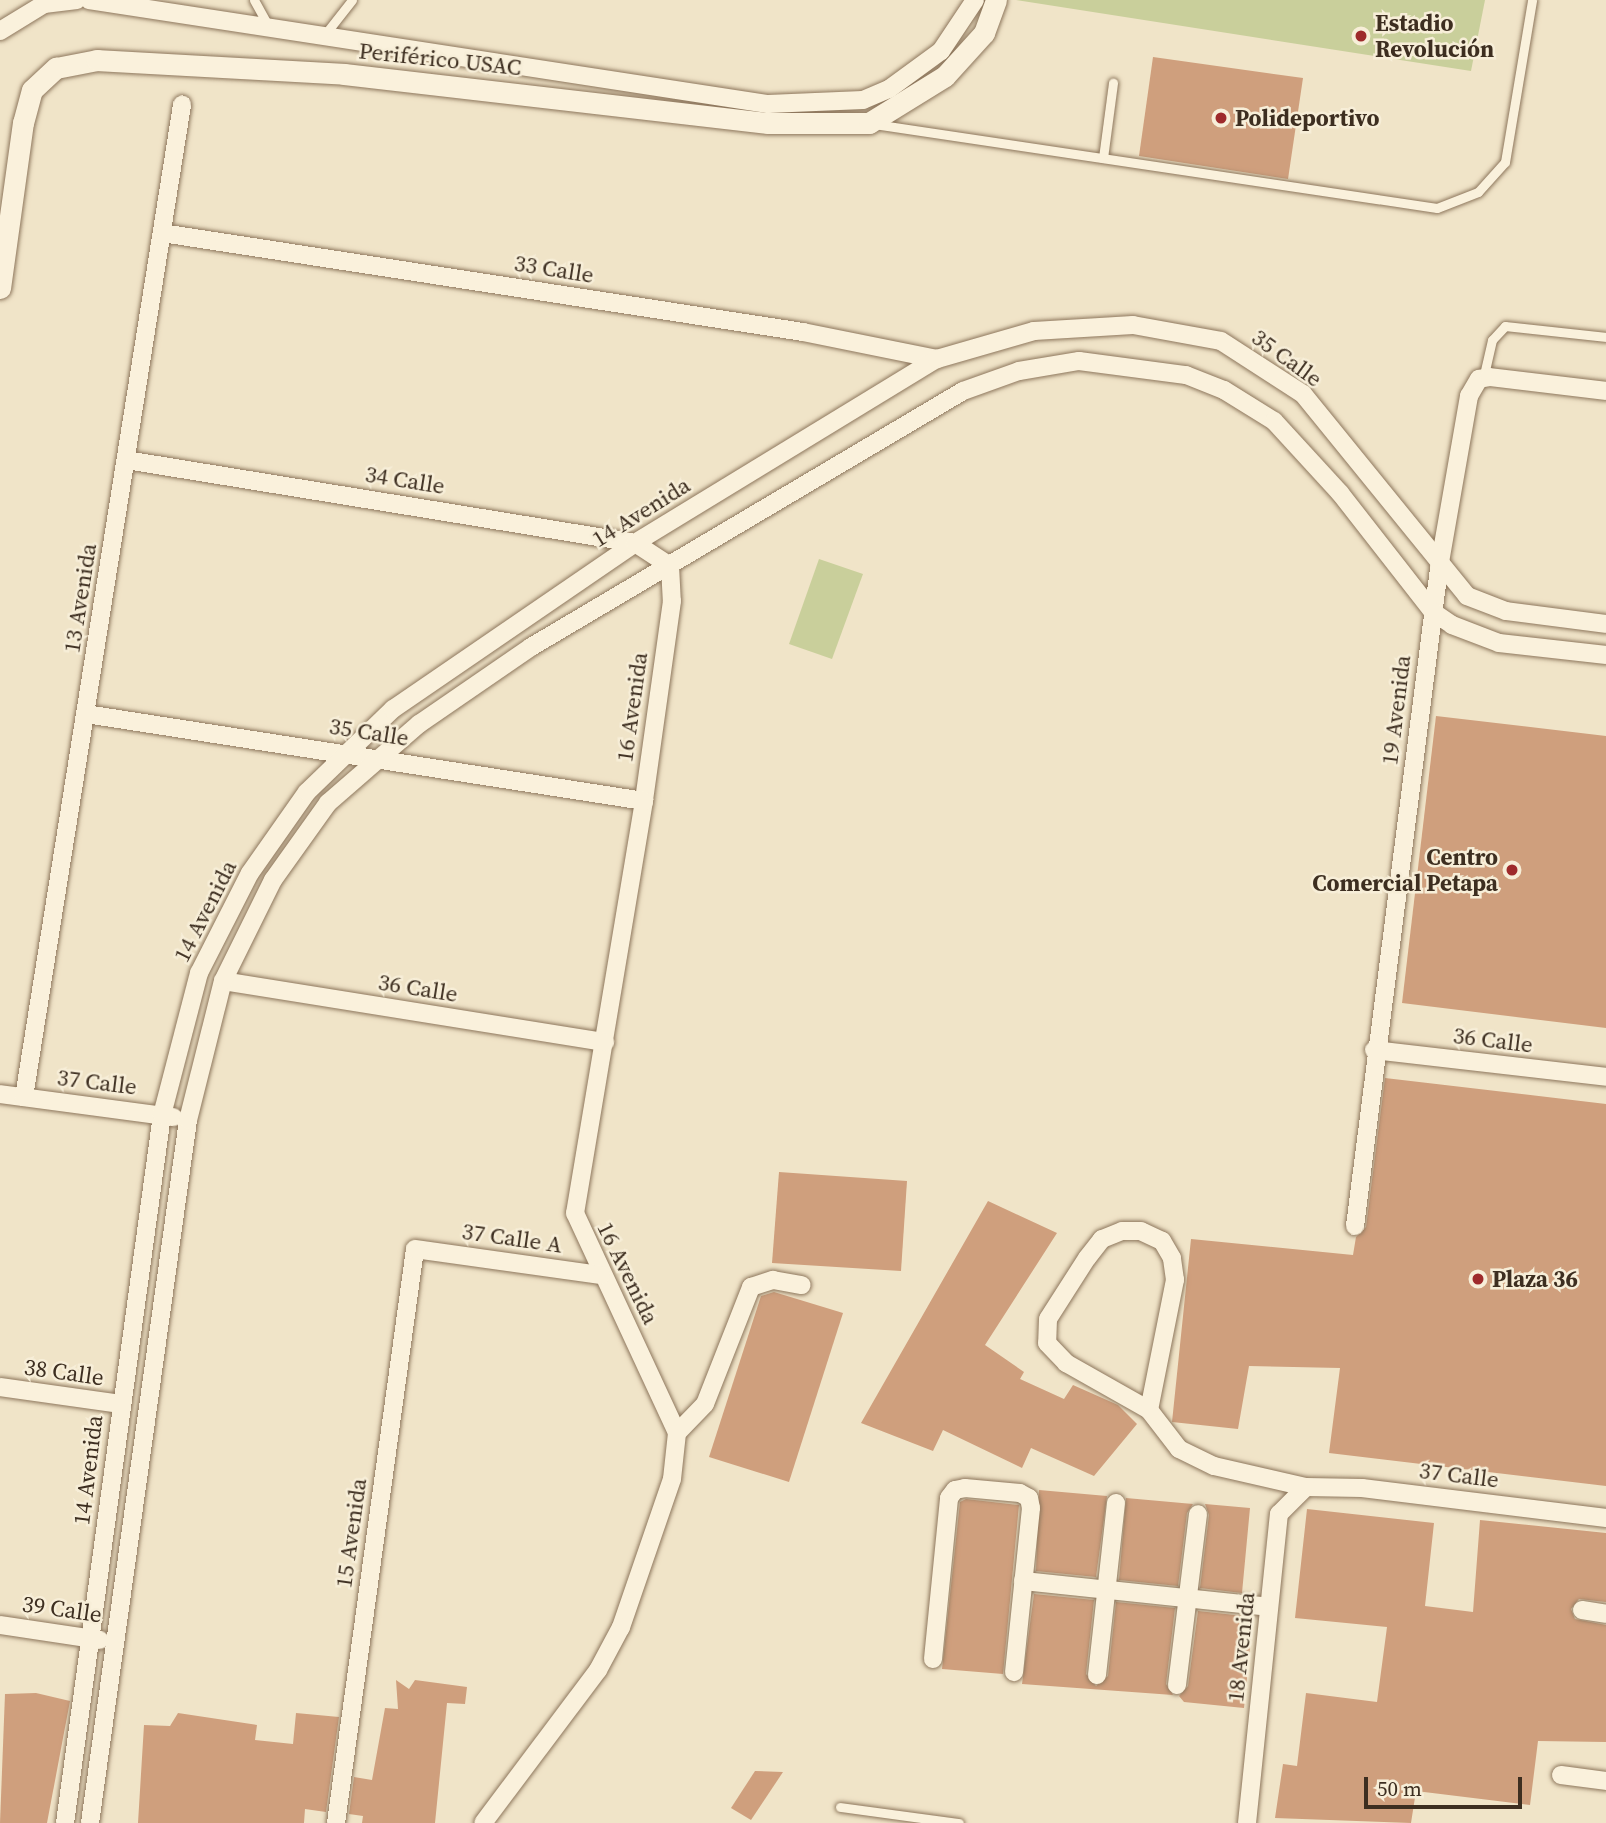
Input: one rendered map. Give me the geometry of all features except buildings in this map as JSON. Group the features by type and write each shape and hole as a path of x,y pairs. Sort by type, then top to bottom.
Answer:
{"street":[{"path":"0,31 44,4 77,0"},
{"name":"Periférico USAC","path":"89,0 326,33 783,104 863,100 889,89 941,51 975,0"},
{"path":"869,123 945,76 984,33 996,0"},
{"name":"Periférico USAC","path":"0,288 21,134 32,90 56,68 71,64 97,60 344,74 768,123 869,123"},
{"name":"13 Avenida","path":"24,1097 182,105"},
{"name":"33 Calle","path":"162,233 803,332 937,359"},
{"name":"35 Calle","path":"937,359 1034,331 1133,325 1220,341 1303,394 1439,568 1467,596 1506,611 1606,624"},
{"name":"14 Avenida","path":"65,1823 162,1115 199,972 250,873 307,792 343,752 424,686 635,543 937,359"},
{"name":"14 Avenida","path":"90,1823 188,1120 223,981 273,880 328,803 379,757 531,646 963,391 1019,371 1079,361 1186,375 1224,390 1274,421 1340,493 1433,612"},
{"path":"1481,379 1606,391"},
{"name":"19 Avenida","path":"1355,1226 1374,1050 1391,957 1439,568 1469,396 1481,379"},
{"name":"34 Calle","path":"126,460 635,543 670,566"},
{"name":"16 Avenida","path":"670,566 671,601 644,801 575,1213 601,1275 677,1433"},
{"path":"1433,612 1499,643 1606,655"},
{"name":"35 Calle","path":"86,714 379,757 644,801"},
{"name":"36 Calle","path":"223,981 605,1042"},
{"name":"36 Calle","path":"1374,1050 1606,1077"},
{"name":"37 Calle","path":"0,1094 188,1120"},
{"path":"1122,1231 1141,1231 1162,1241 1174,1269 1149,1410 1066,1363 1047,1343 1048,1319 1087,1258 1102,1239 1122,1231"},
{"name":"37 Calle A","path":"415,1249 601,1275"},
{"name":"15 Avenida","path":"336,1823 415,1249"},
{"path":"484,1823 598,1670 621,1627 671,1479 677,1433 705,1404 751,1287 773,1280 802,1285"},
{"name":"38 Calle","path":"0,1387 121,1404"},
{"name":"37 Calle","path":"1149,1410 1180,1449 1214,1466 1306,1487 1362,1488 1606,1518"},
{"name":"18 Avenida","path":"1247,1823 1279,1514 1306,1487"},
{"path":"933,1660 955,1490 1029,1498 1014,1672"},
{"path":"1097,1675 1116,1503"},
{"path":"1177,1685 1198,1514"},
{"path":"1023,1581 1269,1606"},
{"path":"1582,1610 1606,1614"},
{"name":"39 Calle","path":"0,1625 116,1642"},
{"path":"1561,1775 1606,1781"}],"lane":[{"path":"254,0 269,26"},
{"path":"326,33 352,0"},
{"path":"869,123 1426,208 1451,205 1478,192 1505,162 1532,0"},
{"path":"1103,158 1113,83"},
{"path":"1481,379 1492,340 1506,326 1606,337"},
{"path":"840,1807 959,1823"}],"green space":[{"name":"Estadio Revolución","path":"1016,0 1485,0 1471,71"},
{"path":"819,559 863,574 832,659 789,644"}],"place":[{"name":"Estadio Revolución","path":"1361,36"},
{"name":"Polideportivo","path":"1221,118"},
{"name":"Centro Comercial Petapa","path":"1512,870"},
{"name":"Plaza 36","path":"1478,1279"}]}
